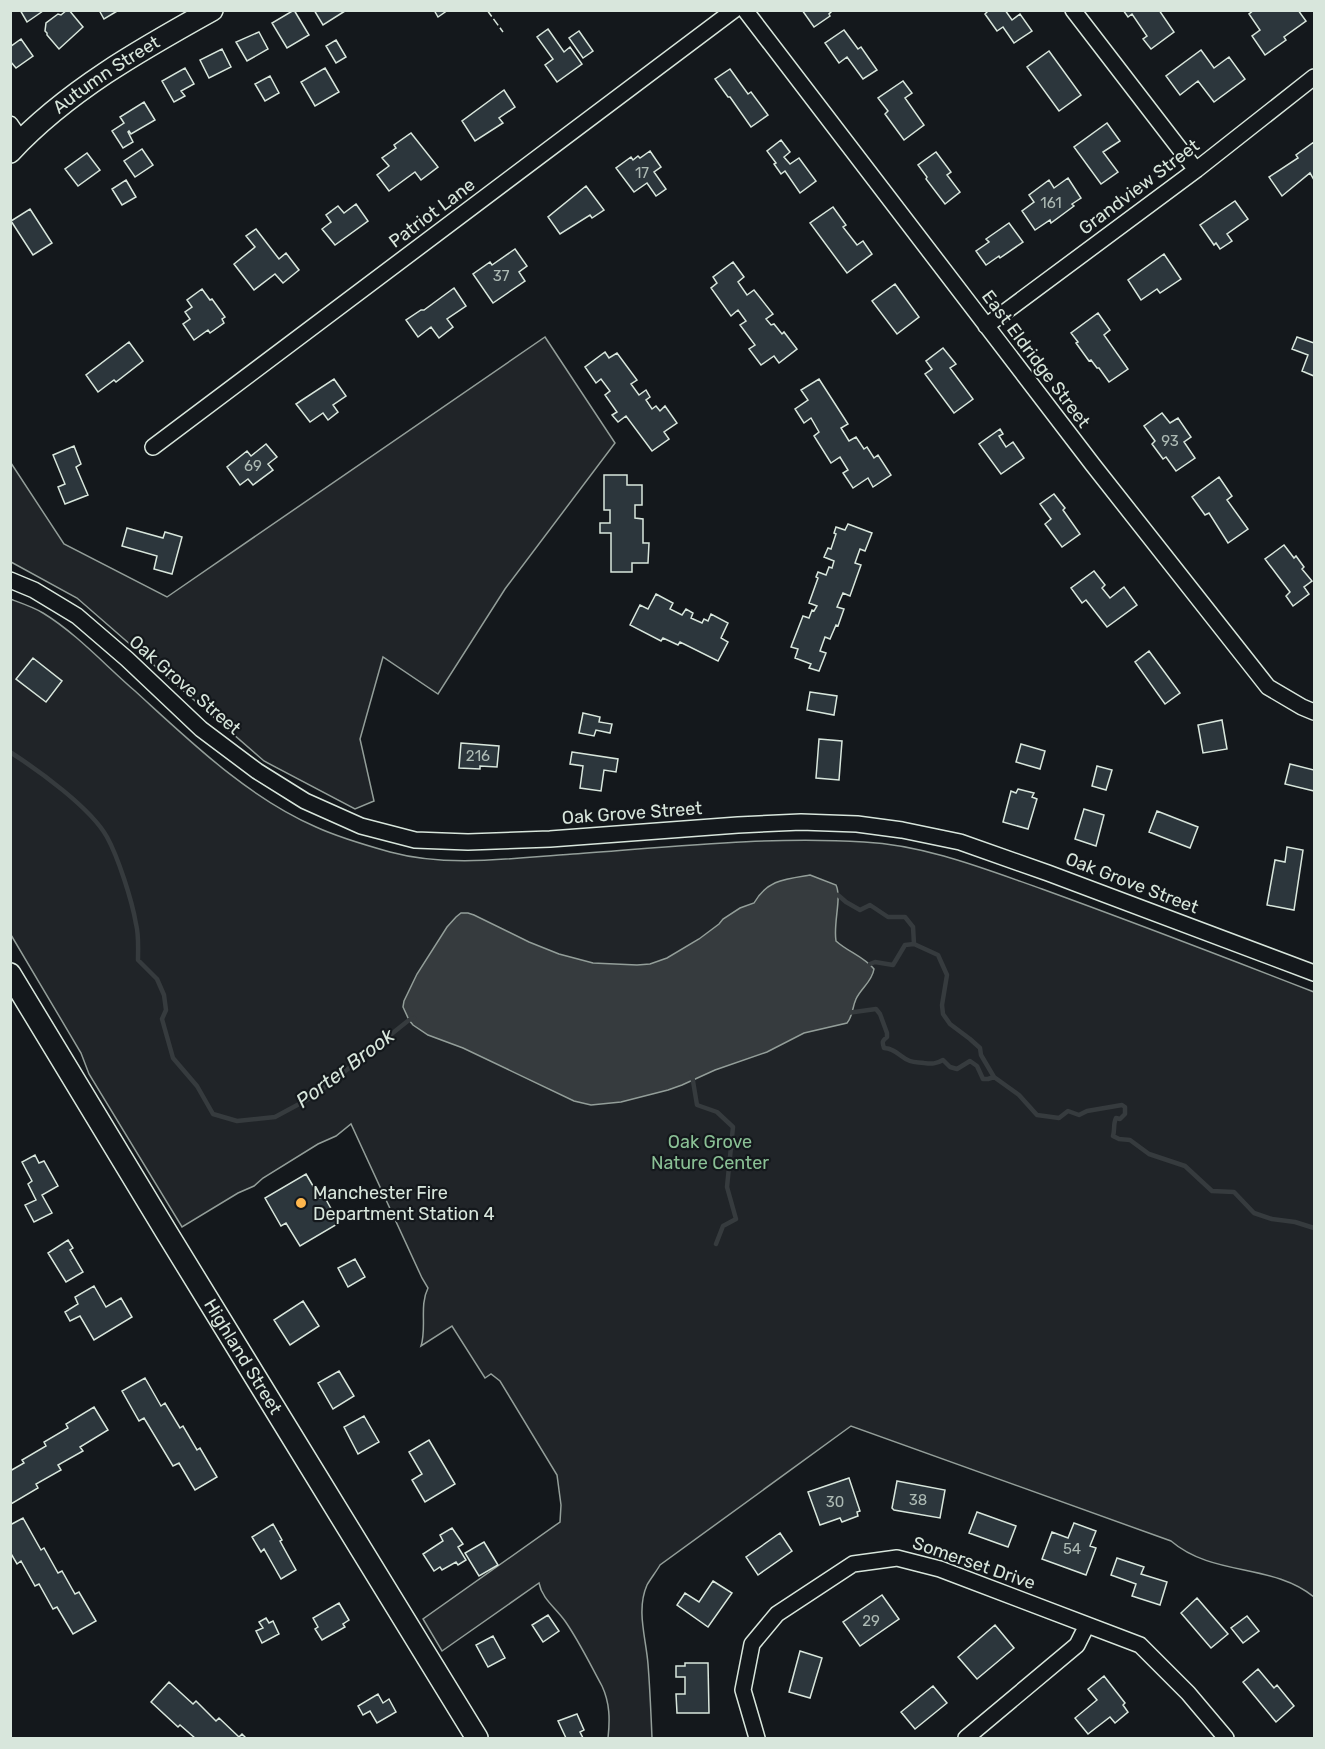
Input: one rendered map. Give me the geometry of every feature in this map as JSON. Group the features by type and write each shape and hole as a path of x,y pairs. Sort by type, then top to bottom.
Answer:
{"main road":[{"name":"Autumn Street","path":"14,139 91,82 140,50 212,10"},
{"name":"Highland Street","path":"10,974 477,1738"}],"street":[{"name":"Patriot Lane","path":"153,447 734,10"},
{"name":"East Eldridge Street","path":"746,10 1093,465 1268,687 1314,712"},
{"path":"1073,10 1196,170"},
{"name":"Grandview Street","path":"986,326 1196,170 1314,77"},
{"name":"Oak Grove Street","path":"10,580 34,590 77,616 127,659 201,729 257,771 305,801 361,826 415,840 468,842 550,839 801,822 857,824 902,830 960,842 1038,869 1314,973"},
{"name":"Somerset Drive","path":"757,1738 743,1690 752,1644 777,1614 853,1564 897,1558 940,1569 1140,1645 1188,1693 1226,1738"},
{"path":"966,1738 1077,1645 1087,1625"}],"green space":[{"path":"545,337 615,443 505,589 438,694 383,657 360,739 374,801 355,809 264,761 77,598 11,562 11,463 64,544 167,597"},
{"name":"Oak Grove Nature Center","path":"10,599 39,611 67,630 198,748 243,784 291,815 325,831 362,844 412,857 458,861 755,841 791,840 887,844 932,853 999,874 1314,992 1314,1597 1298,1586 1280,1579 1205,1560 1171,1541 851,1426 660,1565 647,1585 642,1614 648,1664 652,1738 608,1738 609,1712 602,1686 575,1636 546,1599 539,1583 442,1651 423,1619 560,1522 561,1505 557,1475 500,1381 491,1374 485,1378 452,1326 421,1346 424,1302 428,1288 351,1124 336,1136 318,1144 254,1186 238,1193 182,1227 89,1074 81,1053 11,935"}],"shaded area":[{"path":"810,875 836,885 838,897 836,941 874,969 871,978 856,999 849,1020 847,1023 804,1033 767,1052 715,1070 668,1090 621,1102 591,1105 574,1101 463,1048 428,1035 413,1025 403,1007 417,974 447,927 461,913 474,915 559,954 593,963 650,964 667,958 699,939 723,919 740,908 754,903 759,895 771,885"}],"building":[{"path":"20,10 42,10 43,11 27,22"},
{"path":"67,10 83,27 59,49 45,31 46,23"},
{"path":"99,10 119,10 104,19"},
{"path":"294,10 309,35 287,48 272,23"},
{"path":"314,10 345,10 345,11 323,25"},
{"path":"434,10 448,10 438,17"},
{"path":"802,10 833,10 830,16 814,27"},
{"path":"989,10 1005,10 1012,20 1020,14 1032,31 1014,43 1003,27 997,31 985,14"},
{"path":"1123,10 1159,10 1174,32 1151,49 1143,39 1147,36 1132,14 1128,17"},
{"path":"1254,10 1298,10 1306,21 1284,37 1286,40 1265,55 1252,36 1260,30 1249,14"},
{"path":"548,29 564,52 570,47 582,64 557,82 545,65 553,59 537,37"},
{"path":"844,30 858,49 861,47 877,70 863,79 847,57 839,63 825,43"},
{"path":"579,31 593,51 583,58 569,38"},
{"path":"259,32 268,49 247,61 236,42"},
{"path":"21,39 33,56 16,68 10,61 10,47"},
{"path":"336,40 346,57 336,63 326,46"},
{"path":"222,49 231,67 209,78 200,60"},
{"path":"1201,50 1214,68 1229,57 1245,79 1214,102 1198,81 1180,95 1166,76"},
{"path":"1049,51 1081,95 1059,111 1027,67"},
{"path":"185,68 194,84 181,91 185,96 174,102 162,81"},
{"path":"325,68 339,92 315,106 301,82"},
{"path":"730,69 748,94 751,92 768,115 751,127 715,79"},
{"path":"270,76 279,93 265,101 255,84"},
{"path":"903,81 912,93 905,98 924,125 904,140 885,114 888,111 878,98"},
{"path":"504,90 515,107 499,118 503,123 475,141 462,121"},
{"path":"144,102 155,120 131,134 129,131 133,142 123,148 112,131 124,123 120,117"},
{"path":"1107,123 1120,141 1103,152 1118,172 1101,184 1074,147"},
{"path":"411,133 438,167 421,180 415,172 389,191 377,175 389,166 382,158 396,148 394,145"},
{"path":"781,140 790,152 784,157 790,164 799,158 816,181 800,193 785,171 781,174 767,151"},
{"path":"1314,142 1314,180 1310,173 1282,196 1269,177 1298,158 1296,155"},
{"path":"142,149 153,165 135,177 124,161"},
{"path":"650,151 661,167 654,172 666,189 656,196 647,183 634,192 616,168 631,157 633,160 638,156 640,158"},
{"path":"936,152 951,172 947,175 960,192 945,204 918,165"},
{"path":"87,153 100,170 78,186 65,169"},
{"path":"1068,178 1081,198 1051,223 1050,220 1035,230 1022,211 1034,202 1029,195 1049,180 1054,188"},
{"path":"126,180 136,197 122,205 112,189"},
{"path":"586,186 604,210 592,218 590,215 560,234 548,217"},
{"path":"1235,201 1248,219 1227,234 1232,241 1220,249 1216,243 1214,245 1200,225"},
{"path":"356,204 368,221 335,245 322,229 331,222 326,215 338,206 344,213"},
{"path":"833,207 846,225 843,227 857,245 863,241 872,254 847,273 810,223"},
{"path":"30,209 52,243 33,255 11,221"},
{"path":"1009,223 1023,242 986,265 976,251 989,242 986,239"},
{"path":"256,229 279,259 286,253 299,270 283,283 275,274 254,290 234,264 255,247 246,236"},
{"path":"515,249 527,266 519,272 525,281 493,303 473,274 490,262 492,265"},
{"path":"1164,254 1181,279 1160,293 1157,289 1141,300 1128,280"},
{"path":"733,262 744,277 738,282 747,295 754,290 773,314 766,319 771,325 774,324 782,334 784,332 797,349 779,363 774,356 761,365 749,349 755,345 740,325 746,321 738,310 731,316 711,288 717,283 713,277"},
{"path":"895,284 919,317 897,334 872,301"},
{"path":"454,288 466,306 447,319 453,327 439,338 431,327 418,337 406,320"},
{"path":"202,289 225,317 222,319 224,323 194,340 183,324 190,319 185,312 192,307 187,300"},
{"path":"1098,313 1110,330 1104,335 1128,369 1109,382 1099,368 1091,360 1089,361 1071,333"},
{"path":"1297,337 1314,343 1314,376 1302,371 1308,355 1292,349"},
{"path":"129,342 143,361 116,382 114,380 98,392 86,375"},
{"path":"943,348 956,364 950,368 973,399 954,413 925,374 932,369 926,361"},
{"path":"605,352 609,358 617,353 637,380 631,384 639,395 646,390 650,397 646,400 652,409 656,406 660,411 665,406 677,423 664,432 669,439 652,451 626,416 618,422 612,415 617,412 605,395 610,391 601,379 596,383 585,367"},
{"path":"334,379 346,396 333,405 338,412 328,420 323,413 310,422 296,404"},
{"path":"819,379 848,424 841,428 849,441 856,437 864,449 867,447 874,458 878,455 891,475 873,487 868,478 853,488 843,473 848,470 840,457 831,463 814,436 819,432 811,418 804,423 795,409 808,400 801,390"},
{"path":"1162,413 1170,423 1178,418 1191,437 1184,442 1195,458 1176,471 1166,457 1163,459 1152,444 1155,441 1144,426"},
{"path":"1000,429 1003,434 999,436 1006,447 1013,442 1024,458 1001,474 979,444"},
{"path":"266,444 277,457 268,464 273,470 253,485 248,479 240,485 227,467 247,451 251,456"},
{"path":"74,446 81,464 76,467 88,495 65,504 58,487 65,484 53,455"},
{"path":"604,475 627,475 627,485 642,485 642,505 635,505 635,518 643,519 643,543 649,543 648,563 632,563 632,572 611,572 611,533 600,533 600,523 610,523 610,510 604,510"},
{"path":"1219,477 1232,496 1227,500 1248,529 1228,543 1209,513 1205,515 1192,497"},
{"path":"1054,494 1080,534 1062,547 1045,524 1051,519 1040,504"},
{"path":"848,524 872,533 865,551 860,549 855,563 861,565 850,596 843,593 837,607 844,609 838,626 836,625 830,639 825,637 820,651 826,653 819,671 809,668 811,664 795,658 798,649 791,647 803,616 809,618 812,610 814,611 817,606 809,603 818,572 826,575 829,567 832,568 834,561 824,557 828,548 831,549 836,527 845,530"},
{"path":"127,528 163,538 165,532 182,537 172,574 154,569 157,556 122,546"},
{"path":"1284,545 1294,558 1296,556 1304,567 1302,569 1312,581 1304,587 1309,594 1293,606 1286,596 1290,592 1265,559"},
{"path":"1094,571 1105,585 1102,588 1110,598 1124,587 1137,605 1107,627 1086,600 1082,603 1071,588"},
{"path":"656,594 673,603 670,609 682,615 686,609 693,613 691,618 702,623 704,619 708,621 711,614 728,623 721,638 728,642 718,661 680,642 678,645 663,638 661,641 630,625 640,605 648,609"},
{"path":"1149,651 1180,693 1165,704 1135,662"},
{"path":"33,658 62,681 46,702 16,679"},
{"path":"810,692 837,696 834,715 807,710"},
{"path":"583,713 600,717 599,722 612,724 610,733 596,730 594,736 579,733"},
{"path":"1222,720 1227,749 1203,753 1198,725"},
{"path":"819,739 842,741 839,780 816,778"},
{"path":"461,743 499,746 497,767 459,768"},
{"path":"1021,744 1045,751 1040,769 1016,762"},
{"path":"572,752 618,759 616,772 604,770 601,791 580,788 583,766 570,764"},
{"path":"1290,764 1314,770 1314,791 1285,784"},
{"path":"1097,766 1112,770 1106,790 1092,786"},
{"path":"1018,789 1034,793 1032,797 1037,799 1028,829 1003,822 1011,791 1016,793"},
{"path":"1084,809 1104,815 1096,846 1075,839"},
{"path":"1157,811 1198,827 1190,848 1149,832"},
{"path":"1287,847 1303,850 1294,910 1267,905 1275,860 1285,862"},
{"path":"35,1155 39,1163 44,1161 58,1186 42,1195 52,1213 34,1222 25,1205 36,1200 28,1184 32,1181 22,1162"},
{"path":"306,1174 320,1198 324,1196 339,1223 300,1246 286,1223 281,1226 265,1198"},
{"path":"68,1240 73,1248 70,1250 83,1272 66,1282 48,1253"},
{"path":"355,1259 365,1277 348,1287 338,1268"},
{"path":"94,1286 106,1307 121,1298 132,1317 94,1340 80,1316 70,1321 65,1312 78,1304 75,1297"},
{"path":"303,1301 319,1326 290,1345 274,1320"},
{"path":"339,1371 354,1396 333,1409 318,1383"},
{"path":"145,1378 161,1406 165,1403 180,1428 183,1426 197,1450 200,1448 217,1477 195,1490 179,1463 173,1466 144,1418 139,1421 122,1391"},
{"path":"94,1407 108,1430 80,1447 83,1451 58,1465 61,1470 36,1484 38,1488 11,1504 10,1471 24,1463 22,1460 46,1446 44,1442 68,1428 66,1424"},
{"path":"364,1416 379,1442 358,1454 344,1427"},
{"path":"429,1440 455,1484 425,1502 412,1480 422,1474 409,1452"},
{"path":"849,1478 860,1511 857,1512 858,1516 842,1522 840,1518 820,1525 808,1492"},
{"path":"897,1481 945,1490 940,1518 894,1510 892,1508"},
{"path":"977,1512 1016,1526 1008,1547 969,1533"},
{"path":"23,1518 41,1550 44,1548 58,1573 62,1571 75,1594 79,1592 96,1621 73,1634 57,1607 53,1609 39,1584 35,1586 21,1561 17,1564 10,1552 10,1525"},
{"path":"1074,1523 1096,1531 1090,1546 1096,1548 1086,1575 1042,1559 1052,1532 1068,1538"},
{"path":"273,1524 296,1570 281,1579 264,1549 261,1552 252,1537"},
{"path":"452,1528 463,1544 458,1547 466,1560 458,1565 456,1562 442,1570 440,1567 434,1571 423,1554 443,1541 440,1535"},
{"path":"780,1533 792,1551 758,1575 746,1557"},
{"path":"484,1542 498,1565 479,1576 465,1553"},
{"path":"1117,1558 1144,1567 1141,1574 1167,1582 1160,1605 1132,1596 1136,1584 1111,1575"},
{"path":"713,1581 732,1593 708,1627 677,1605 685,1593 699,1602"},
{"path":"882,1595 899,1619 860,1646 843,1622"},
{"path":"1197,1598 1228,1634 1211,1648 1181,1613"},
{"path":"339,1603 349,1620 343,1624 345,1627 322,1640 315,1629 318,1627 313,1618"},
{"path":"548,1615 559,1631 543,1642 532,1625"},
{"path":"1247,1616 1259,1631 1243,1643 1231,1628"},
{"path":"266,1618 269,1623 273,1621 279,1634 262,1643 256,1631 263,1628 259,1622"},
{"path":"995,1625 1014,1648 977,1679 958,1657"},
{"path":"493,1636 505,1658 488,1667 476,1645"},
{"path":"800,1651 822,1658 810,1698 789,1692"},
{"path":"685,1663 708,1663 709,1713 677,1713 676,1694 685,1694 685,1677 676,1677 676,1666 685,1666"},
{"path":"1258,1669 1274,1688 1277,1685 1294,1706 1276,1722 1243,1682"},
{"path":"1104,1676 1125,1703 1123,1705 1128,1712 1115,1723 1110,1717 1088,1734 1075,1718 1097,1700 1088,1689"},
{"path":"169,1682 193,1704 196,1701 216,1721 219,1718 239,1737 242,1734 246,1738 195,1738 180,1725 178,1727 151,1702"},
{"path":"933,1686 947,1703 915,1729 901,1712"},
{"path":"378,1694 383,1703 389,1699 396,1712 377,1723 370,1711 363,1715 358,1706"},
{"path":"577,1714 584,1730 580,1732 583,1738 566,1738 558,1721"}],"waterway":[{"name":"Porter Brook","path":"10,752 77,802 107,837 120,867 131,903 138,933 138,960 157,979 164,995 166,1010 162,1019 173,1058 197,1086 213,1114 237,1121 275,1117 314,1096 414,1018"},
{"path":"838,895 860,910 870,905 888,917 905,917 913,927 914,944"},
{"path":"870,964 875,962 893,965 905,945 914,944 938,955 947,975 942,1005 943,1014 950,1024 980,1048 981,1055 994,1077 1019,1095 1037,1115 1059,1118 1068,1111 1079,1115 1087,1111 1122,1105 1125,1107 1125,1114 1120,1119 1116,1118 1113,1136 1130,1140 1149,1154 1185,1166 1212,1191 1234,1192 1254,1213 1314,1228"},
{"path":"847,1013 876,1009 887,1033 883,1042 884,1048 910,1061 932,1064 943,1060 950,1067 957,1069 970,1061 977,1066 983,1079 994,1077"},
{"path":"692,1075 697,1105 717,1112 733,1127 727,1187 736,1219 723,1226 716,1244"}],"fence":[{"path":"487,10 503,32"}],"place":[{"name":"Manchester Fire Department Station 4","path":"301,1203"}]}
